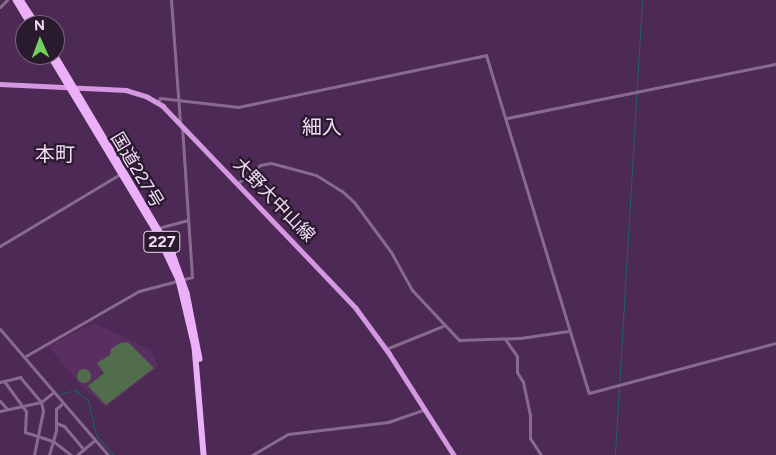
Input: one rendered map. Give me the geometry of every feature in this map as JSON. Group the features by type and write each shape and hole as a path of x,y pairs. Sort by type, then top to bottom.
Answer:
{"highway":[{"path":"16,0 25,15"},
{"path":"22,0 31,15"},
{"name":"国道227号","path":"57,65 71,85"},
{"name":"国道227号","path":"60,65 158,228 181,280 197,335 208,455"},
{"name":"国道227号","path":"181,280 195,347 204,455"}],"main road":[{"name":"大野大中山線","path":"0,84 71,85 134,92 158,102 181,123 341,290 386,349 454,455"}],"street":[{"path":"0,7 7,0"},
{"path":"24,357 139,291 192,277 172,0"},
{"path":"158,102 160,98 238,107 486,55 507,118 589,393 776,343"},
{"path":"507,118 776,64"},
{"path":"238,183 260,165 270,163 316,175 342,191 354,202 392,252 412,290 452,336 462,341 505,339 569,331"},
{"path":"0,246 124,172"},
{"path":"158,228 188,220"},
{"path":"386,349 443,326"},
{"path":"0,329 108,455"},
{"path":"505,339 517,356 517,372 523,382 530,416 530,438 541,455"},
{"path":"34,455 38,437 43,411 41,402 20,377 2,382 24,406 28,415 25,432 38,437 53,441 71,455"},
{"path":"0,411 41,402 54,392"},
{"path":"0,401 7,409"},
{"path":"49,455 56,423 56,409 63,403"},
{"path":"252,455 288,434 388,422 425,409"},
{"path":"56,423 64,426 84,450"},
{"path":"77,455 95,440"}],"shaded area":[{"path":"94,323 151,350 158,367 106,407 83,388 48,346"}],"green space":[{"path":"128,342 154,368 106,405 88,386 104,373 97,363 110,355 111,349 120,343"},
{"path":"84,369 89,371 91,376 89,381 84,383 79,381 77,376 79,371"}],"waterway":[{"path":"615,455 642,0"},
{"path":"60,394 75,390 88,400 96,435 113,455"}],"district":[{"name":"細入","path":"322,127"},
{"name":"本町","path":"55,154"}]}
